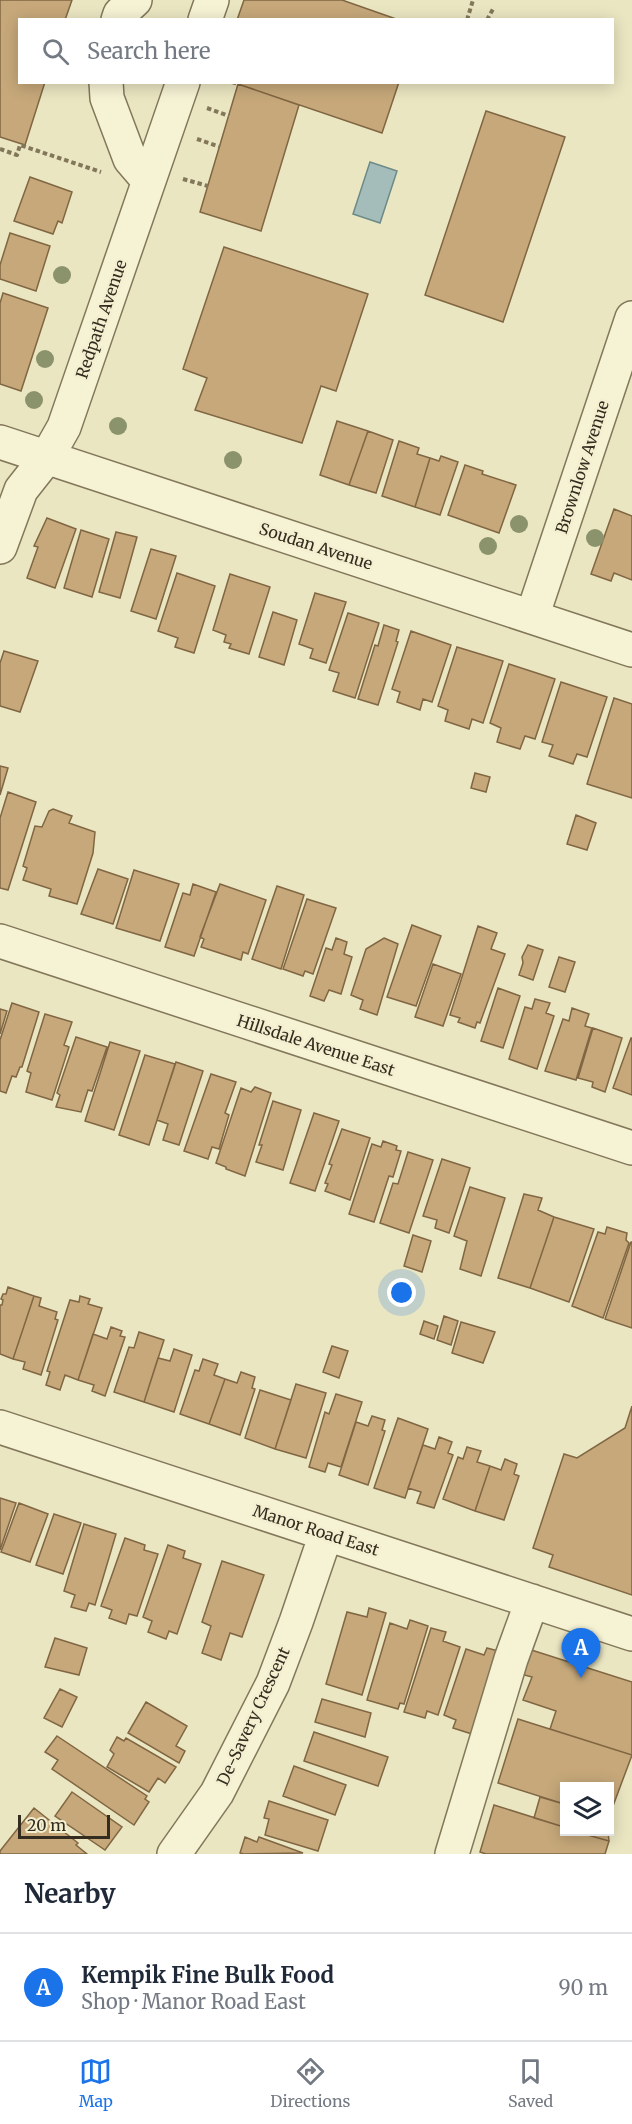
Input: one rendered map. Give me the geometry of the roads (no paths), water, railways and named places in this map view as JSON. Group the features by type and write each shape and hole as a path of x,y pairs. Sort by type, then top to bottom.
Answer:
{"street":[{"path":"119,18 135,0"},
{"path":"206,18 212,0"},
{"path":"106,84 107,98 130,159 148,180"},
{"name":"Redpath Avenue","path":"0,547 21,490 47,456 64,427 182,84"},
{"name":"Brownlow Avenue","path":"532,617 632,318"},
{"name":"Soudan Avenue","path":"0,442 632,650"},
{"name":"Hillsdale Avenue East","path":"0,941 632,1148"},
{"name":"Manor Road East","path":"0,1427 632,1634"},
{"name":"De-Savery Crescent","path":"174,1854 217,1793 273,1683 326,1534"},
{"path":"452,1854 511,1659 532,1601"}],"water":[{"path":"370,162 397,171 380,223 353,214"}],"place":[{"name":"Kempik Fine Bulk Food","path":"581,1678"}]}
